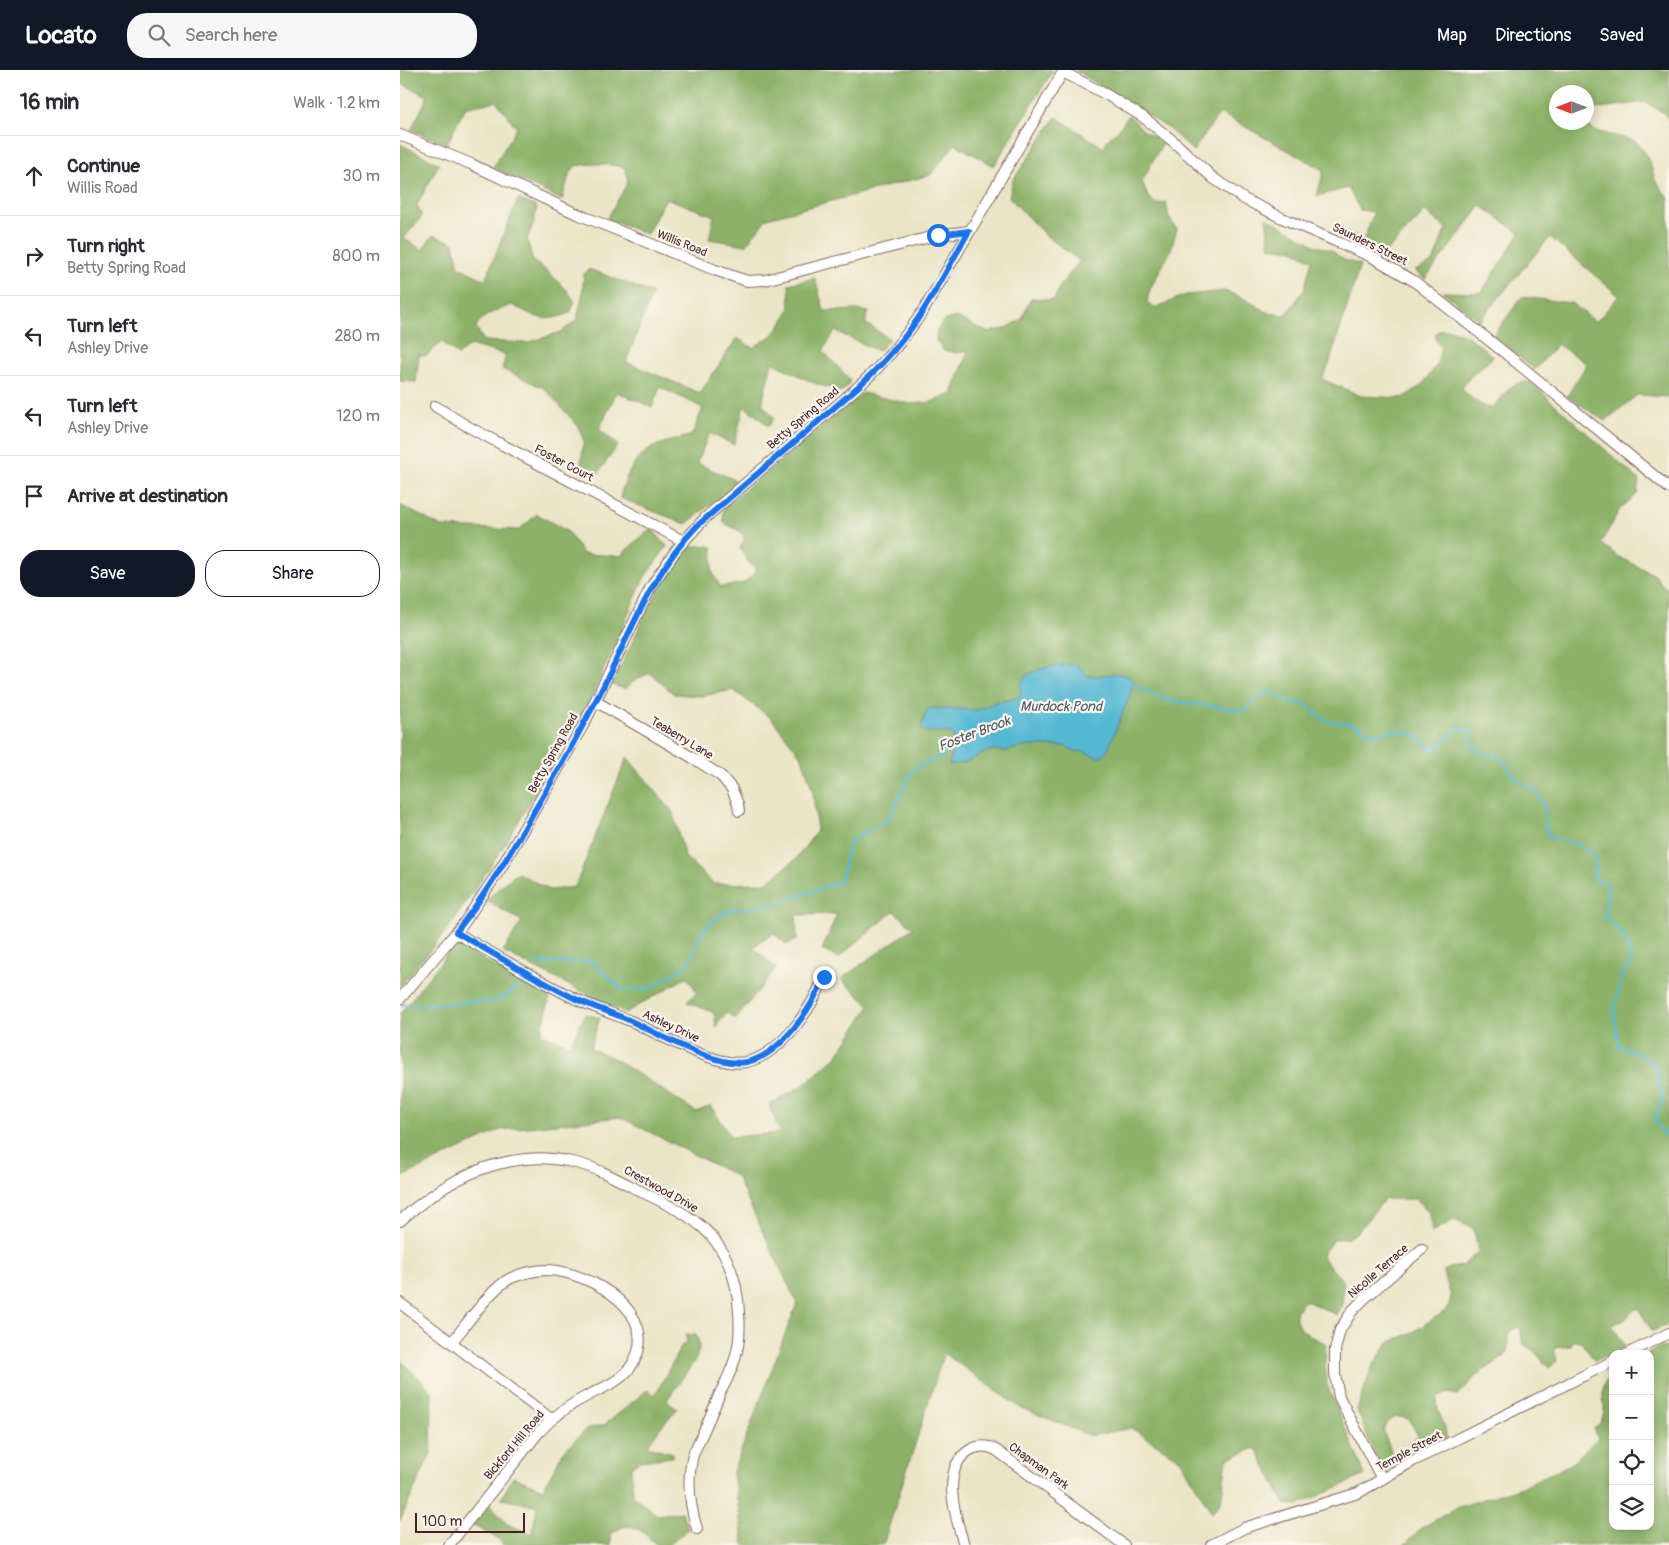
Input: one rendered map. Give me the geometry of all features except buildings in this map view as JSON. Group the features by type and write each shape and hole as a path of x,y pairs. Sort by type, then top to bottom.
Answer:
{"street":[{"name":"Betty Spring Road","path":"400,999 478,903 513,848 595,702 652,585 683,540 713,511 850,394 882,363 916,321 1064,71"},
{"name":"Saunders Street","path":"1064,71 1107,94 1143,118 1173,141 1213,178 1238,195 1282,218 1372,257 1414,281 1505,352 1669,488"},
{"name":"Willis Road","path":"400,135 471,164 575,213 715,270 747,281 765,280 938,235 969,231"},
{"name":"Foster Court","path":"435,406 467,426 683,540"},
{"name":"Teaberry Lane","path":"595,702 721,776 732,789 739,811"},
{"name":"Ashley Drive","path":"456,932 537,979 578,1000 706,1056 736,1063 754,1060 778,1044 806,1012 818,994 824,977"},
{"name":"Crestwood Drive","path":"400,1221 450,1183 473,1172 506,1162 543,1158 573,1162 601,1171 683,1213 701,1226 716,1242 728,1263 739,1306 739,1335 738,1349 731,1371 694,1452 689,1472 691,1507 698,1528"},
{"name":"Nicolle Terrace","path":"1382,1479 1339,1397 1336,1386 1334,1358 1340,1330 1352,1311 1422,1249"},
{"name":"Bickford Hill Road","path":"449,1545 551,1419 581,1399 617,1381 627,1372 635,1361 639,1342 638,1327 631,1312 618,1299 592,1283 570,1274 548,1270 526,1273 511,1278 501,1285 452,1342"},
{"path":"400,1303 551,1419"},
{"path":"1634,1350 1669,1333"},
{"name":"Temple Street","path":"1211,1545 1244,1528 1297,1510 1347,1497 1413,1461 1609,1363"},
{"name":"Chapman Park","path":"964,1545 952,1494 953,1472 956,1464 964,1454 972,1449 984,1446 996,1450 1124,1545"}],"green space":[{"path":"400,70 1053,70 994,166 955,144 930,175 767,218 746,245 709,239 714,216 666,198 647,234 607,219 628,182 625,168 600,164 575,166 569,175 562,200 493,167 517,128 496,101 465,108 447,144 411,130 428,96 400,83"},
{"path":"1075,70 1669,70 1669,120 1664,113 1645,102 1594,109 1594,85 1549,85 1549,130 1594,130 1635,141 1648,156 1655,180 1669,199 1669,397 1637,395 1605,421 1567,396 1587,364 1557,344 1535,370 1493,336 1522,297 1571,303 1596,322 1619,296 1550,237 1479,321 1443,292 1481,293 1520,233 1481,206 1425,279 1415,271 1433,262 1446,228 1425,212 1382,256 1341,238 1343,232 1364,239 1374,212 1360,210 1348,188 1317,196 1324,170 1220,113 1193,151 1168,128"},
{"path":"1129,115 1144,131 1163,142 1142,181 1147,195 1156,204 1166,202 1169,218 1177,229 1170,252 1150,289 1147,302 1154,308 1186,295 1224,291 1241,297 1269,313 1286,315 1304,290 1312,260 1293,250 1270,247 1266,217 1316,246 1331,250 1344,260 1360,265 1329,364 1322,379 1361,396 1403,398 1422,385 1437,365 1441,348 1435,335 1439,330 1447,329 1461,333 1475,341 1493,357 1469,378 1462,388 1475,401 1491,408 1511,387 1516,384 1530,382 1639,480 1637,494 1620,509 1601,543 1617,556 1655,575 1662,585 1669,590 1669,1324 1652,1331 1638,1308 1635,1309 1626,1318 1612,1325 1625,1346 1621,1349 1609,1350 1609,1355 1594,1360 1580,1341 1574,1340 1570,1346 1554,1348 1557,1361 1549,1368 1534,1351 1523,1344 1520,1327 1513,1329 1508,1334 1508,1350 1505,1356 1476,1376 1458,1395 1448,1393 1437,1398 1438,1410 1445,1427 1447,1444 1412,1457 1407,1452 1407,1447 1418,1436 1409,1419 1396,1417 1388,1422 1383,1430 1396,1464 1382,1473 1357,1410 1372,1367 1388,1343 1413,1332 1444,1312 1449,1305 1451,1296 1443,1271 1462,1266 1479,1251 1473,1228 1454,1220 1432,1232 1429,1213 1415,1199 1385,1199 1357,1232 1348,1238 1334,1239 1322,1254 1324,1260 1344,1282 1342,1306 1337,1315 1304,1300 1298,1308 1296,1316 1297,1322 1305,1332 1326,1344 1327,1385 1365,1475 1298,1505 1285,1504 1256,1448 1227,1459 1221,1502 1212,1513 1180,1459 1131,1428 1091,1436 1019,1407 944,1353 883,1545 744,1545 733,1472 797,1303 736,1176 620,1117 500,1130 400,1178 400,1014 455,944 550,997 541,1034 570,1045 585,1014 600,1018 590,1048 615,1059 696,1112 711,1106 731,1137 780,1133 769,1105 802,1086 837,1056 870,1006 841,979 913,928 894,911 838,958 822,950 837,914 796,915 797,940 786,944 774,933 753,947 776,968 736,1019 727,1013 716,1027 714,1013 687,1002 697,992 687,977 625,1013 503,952 522,921 486,901 504,883 518,873 550,890 575,887 627,757 672,811 685,857 714,884 766,883 796,859 817,831 813,792 802,757 771,718 733,690 702,696 674,694 650,673 636,679 626,689 612,685 644,617 680,549 701,545 713,548 713,572 721,587 744,583 755,573 755,567 748,562 740,548 745,538 741,532 724,523 724,507 863,393 910,404 931,402 952,394 968,351 957,353 943,350 936,340 937,330 945,320 956,317 987,332 1005,329 1022,319 1031,298 1054,300 1060,286 1080,261 1044,234 1009,197 1013,180 1056,117 1104,148 1107,140 1119,129"},
{"path":"400,144 439,164 417,205 422,216 404,238 422,250 433,235 454,243 459,267 485,280 518,199 537,207 533,225 527,239 533,261 566,289 575,302 570,313 553,318 540,318 512,305 497,311 482,319 476,327 484,341 527,343 561,332 577,320 584,274 589,269 652,293 626,362 700,393 737,338 753,348 775,333 790,309 789,284 815,278 824,311 857,310 869,312 865,323 890,339 878,351 835,331 823,351 851,381 842,392 814,383 772,362 762,404 774,418 769,426 744,406 734,445 709,433 697,463 739,482 686,524 620,498 627,477 639,458 654,447 692,435 703,408 660,387 652,407 617,392 599,429 618,445 597,475 580,471 584,441 578,426 544,388 502,369 506,355 470,345 458,355 442,342 426,356 419,355 416,382 400,381"},
{"path":"400,505 442,527 519,530 537,514 568,532 583,554 620,556 651,528 667,546 644,578 591,698 504,846 447,930 400,986"},
{"path":"686,1334 696,1335 700,1345 696,1359 667,1400 677,1409 647,1446 673,1453 673,1457 639,1461 631,1467 633,1495 657,1515 682,1512 688,1529 669,1545 657,1545 641,1531 630,1526 618,1529 611,1535 611,1545 502,1545 502,1541 472,1525 490,1505 507,1524 532,1534 537,1506 501,1499 513,1477 543,1489 563,1452 587,1429 606,1424 647,1390 655,1395 682,1345 687,1344"},
{"path":"1666,1347 1669,1350 1669,1545 1404,1545 1423,1527 1456,1508 1519,1488 1571,1464 1598,1438 1594,1428 1601,1422 1604,1412 1603,1390 1604,1384 1609,1377 1609,1530 1654,1530 1653,1350"},
{"path":"400,1360 432,1391 431,1453 400,1521"}],"water":[{"name":"Murdock Pond","path":"1059,665 1078,665 1088,676 1118,674 1129,677 1133,681 1130,695 1108,749 1102,756 1097,757 1084,752 1074,751 1066,746 1027,746 1004,751 990,750 964,763 949,765 955,739 951,733 927,732 921,729 926,711 930,708 978,710 996,702 1015,699 1021,693 1021,683 1027,675 1040,669"}],"waterway":[{"name":"Foster Brook","path":"1130,685 1167,700 1244,711 1268,690 1289,703 1303,703 1327,721 1354,724 1372,734 1398,730 1416,735 1430,749 1441,746 1456,728 1471,731 1472,748 1483,754 1500,757 1518,781 1537,791 1545,809 1547,836 1584,848 1594,859 1596,866 1593,878 1608,885 1605,918 1622,933 1632,960 1622,976 1614,1012 1619,1046 1642,1055 1655,1065 1663,1099 1657,1112 1656,1121 1669,1140"},
{"name":"Foster Brook","path":"536,964 592,961 622,990 649,989 687,965 704,929 726,911 774,904 840,882 850,841 889,819 913,769 954,750"},
{"name":"Foster Brook","path":"402,1003 407,1006 490,1001 503,998 519,986"}],"route":[{"path":"824,977 818,994 806,1012 778,1044 754,1060 736,1063 706,1056 578,1000 537,979 456,932 478,903 528,824 585,722 652,585 664,566 683,540 698,525 850,394 900,342 925,308 969,231 938,235"}]}
